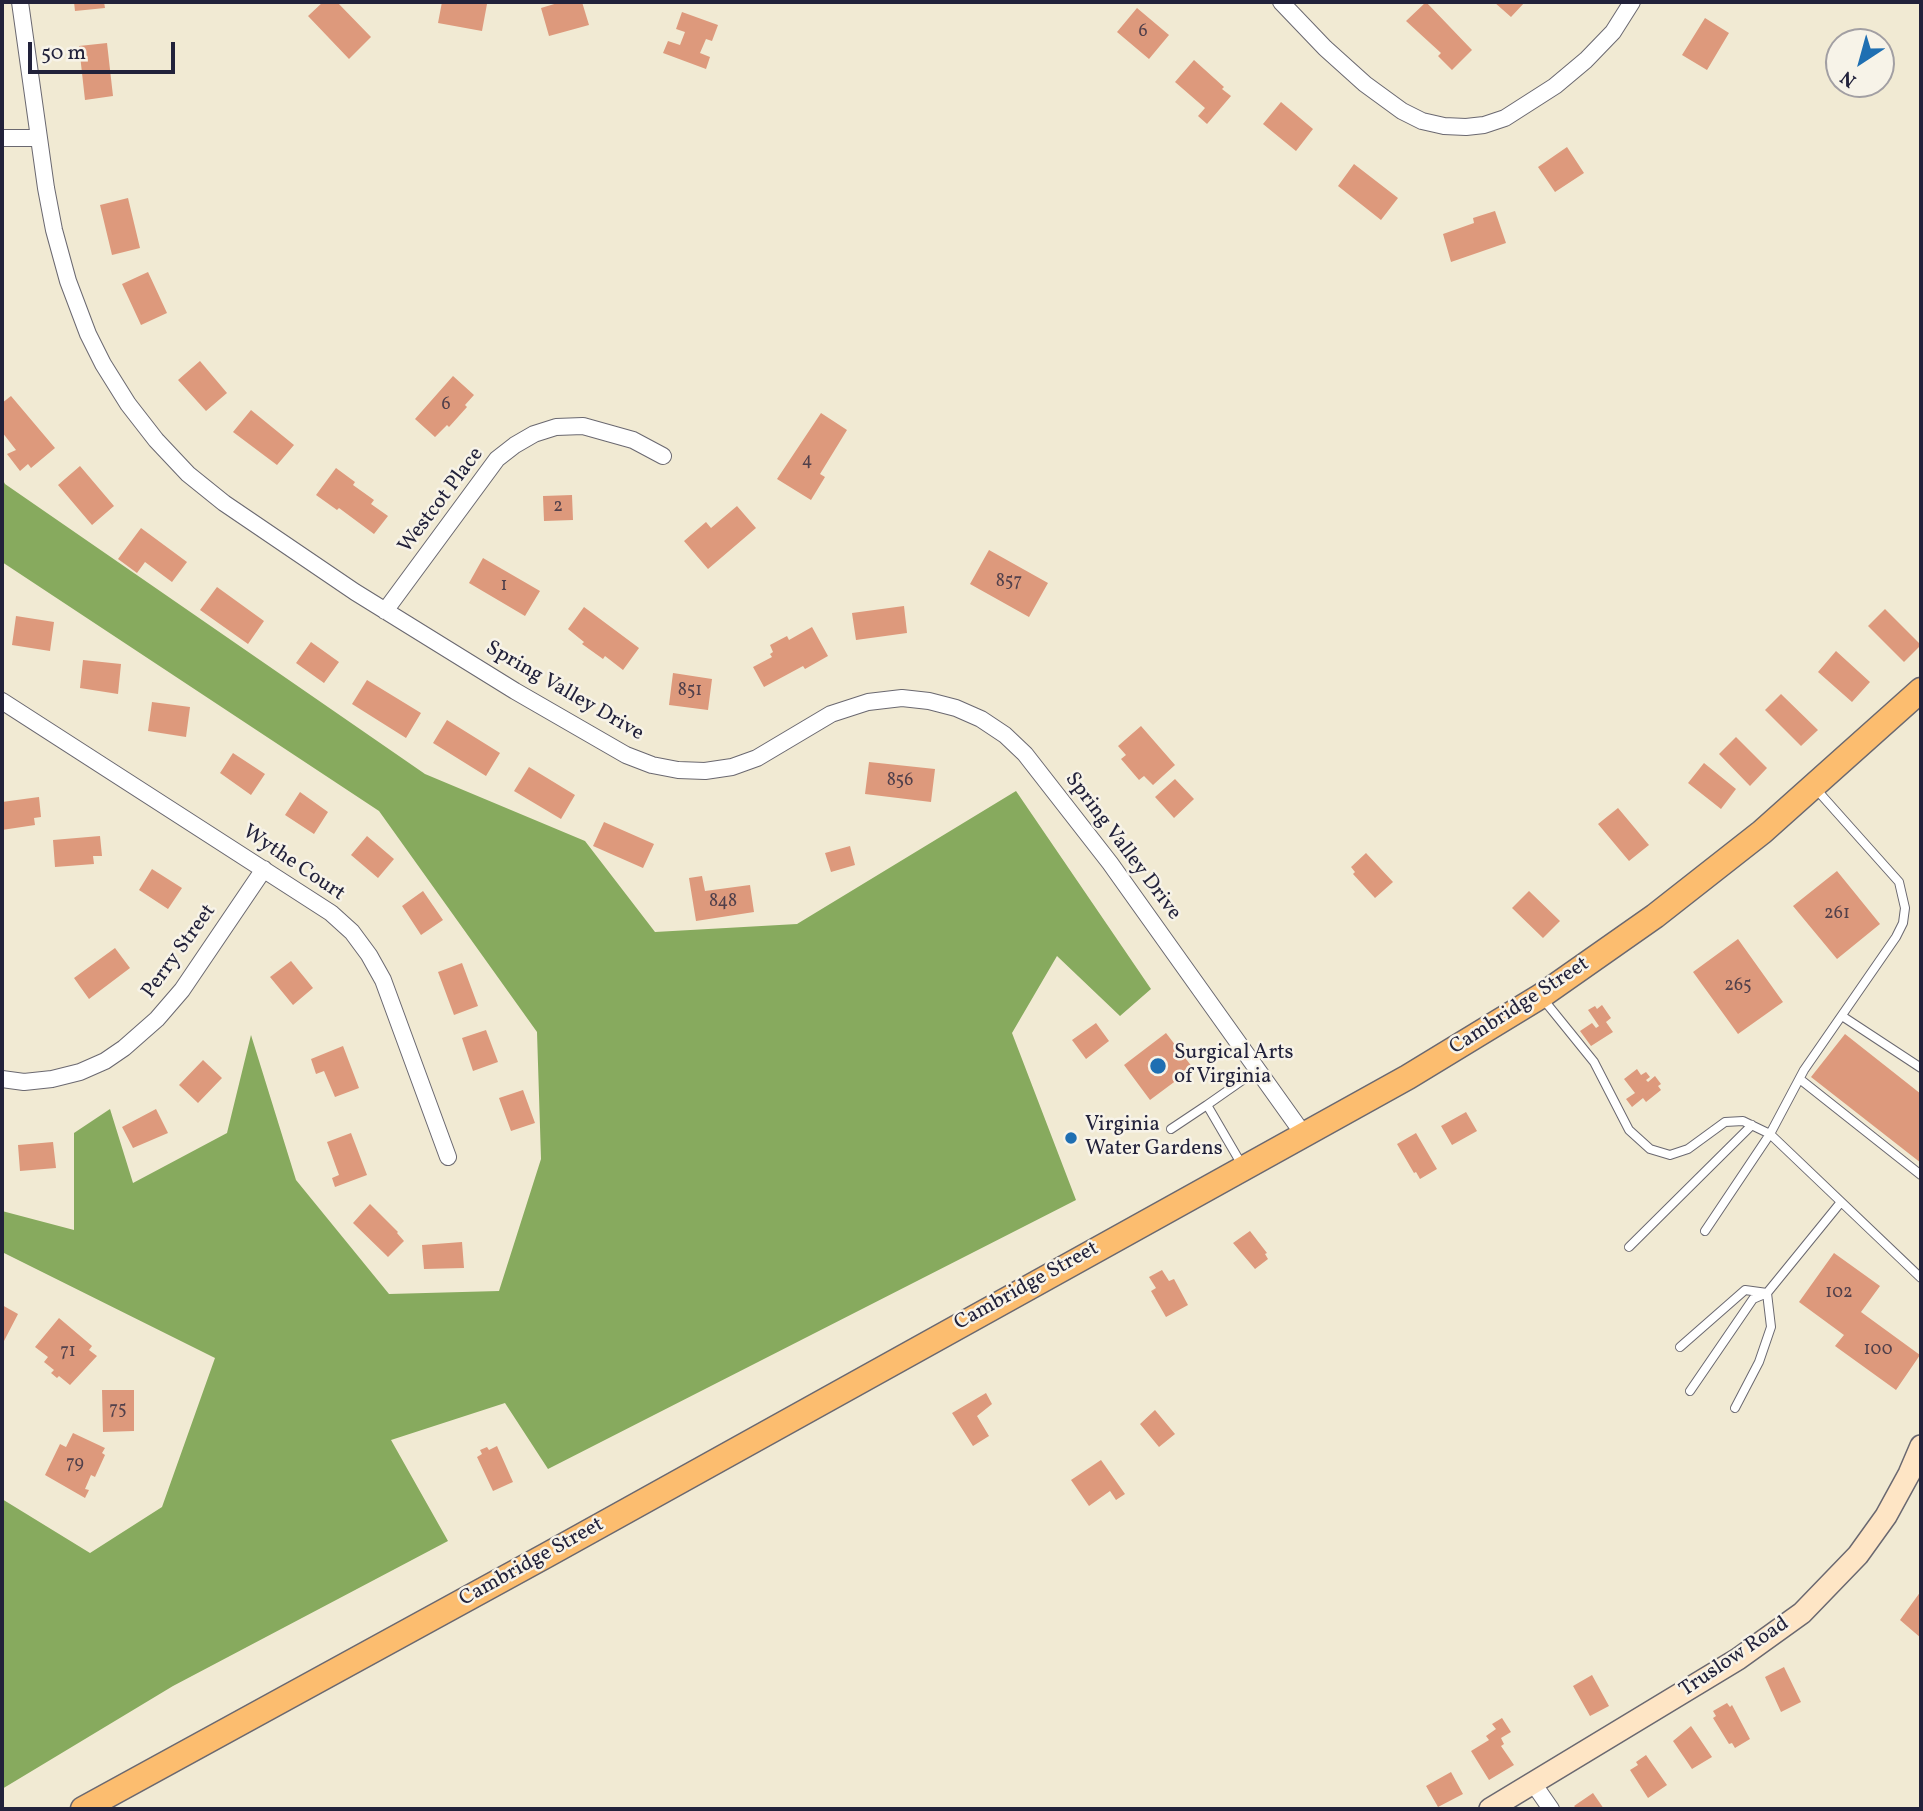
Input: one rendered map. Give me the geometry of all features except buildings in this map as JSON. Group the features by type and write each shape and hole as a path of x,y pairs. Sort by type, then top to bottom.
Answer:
{"main road":[{"name":"Cambridge Street","path":"83,1809 1408,1077 1541,996 1655,916 1762,832 1921,690"}],"street":[{"name":"Spring Valley Drive","path":"20,2 54,230 68,281 103,365 156,440 188,474 224,503 386,611 626,755 652,765 705,771 732,767 757,758 831,714 869,702 902,698 929,701 956,708 981,719 1025,754 1110,863 1304,1135"},
{"path":"1281,2 1325,48 1365,84 1402,111 1433,124 1466,127 1505,118 1555,86 1613,32 1632,2"},
{"path":"2,138 39,138"},
{"name":"Westcot Place","path":"386,611 498,459 524,439 556,427 583,426 633,440 663,456"},
{"name":"Wythe Court","path":"2,701 331,913 352,932 383,980 448,1157"},
{"name":"Perry Street","path":"2,1079 24,1082 61,1077 80,1072 124,1048 157,1019 183,990 264,869"},
{"name":"Truslow Road","path":"1490,1809 1738,1659 1802,1613 1858,1555 1886,1516 1921,1446"},
{"path":"1533,1783 1550,1809"}],"lane":[{"path":"1705,1231 1770,1134 1804,1070 1903,923 1905,901 1899,882 1814,787"},
{"path":"1541,996 1594,1062 1629,1130 1650,1149 1671,1154 1688,1149 1726,1122 1743,1121 1752,1125 1770,1134 1921,1278"},
{"path":"1842,1016 1921,1068"},
{"path":"1171,1129 1257,1070"},
{"path":"1801,1080 1921,1175"},
{"path":"1207,1105 1243,1167"},
{"path":"1629,1247 1752,1125"},
{"path":"1690,1391 1753,1299 1767,1293 1840,1202"},
{"path":"1680,1347 1745,1290 1767,1293"},
{"path":"1735,1408 1759,1362 1771,1328 1767,1293"}],"green space":[{"path":"2,478 5,484 425,774 585,841 655,932 797,924 1016,791 1151,989 1120,1016 1057,956 1012,1033 1076,1200 548,1469 505,1403 391,1440 448,1541 173,1686 2,1789 2,1499 90,1553 162,1507 215,1358 2,1252 2,1211 74,1230 74,1133 110,1109 133,1183 227,1133 251,1035 296,1180 389,1294 499,1291 541,1159 537,1032 379,811 2,562"}],"place":[{"name":"Surgical Arts of Virginia","path":"1158,1066"},
{"name":"Virginia Water Gardens","path":"1071,1138"}]}
